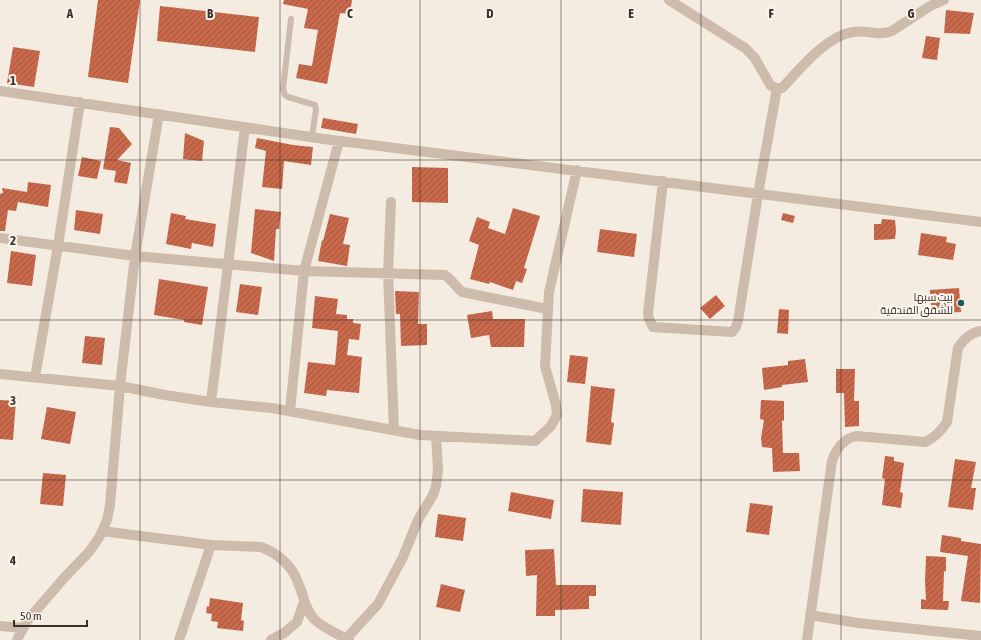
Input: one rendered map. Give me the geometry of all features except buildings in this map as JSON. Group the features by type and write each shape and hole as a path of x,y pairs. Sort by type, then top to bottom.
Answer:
{"street":[{"path":"669,0 745,48 754,57 771,86 777,88 782,88 823,47 844,34 855,31 878,35 886,33 930,6 944,0"},
{"path":"663,181 648,313 649,319 653,327 732,332 736,327 777,88"},
{"path":"0,92 80,102 339,141 981,222"},
{"path":"35,377 58,246 80,102"},
{"path":"18,640 27,621 64,578 89,552 100,536 107,520 110,505 120,386 135,256 159,114"},
{"path":"211,402 245,127"},
{"path":"290,411 304,271 339,141"},
{"path":"0,374 120,386 211,402 290,411 420,435 535,441 551,426 557,415 556,405 545,366 548,292 577,170"},
{"path":"391,202 388,274 394,430"},
{"path":"0,238 135,256 304,271 445,276 450,279 462,292 547,310"},
{"path":"807,640 832,461 835,452 848,438 856,436 925,442 931,440 940,432 947,422 958,348 970,335 981,331"},
{"path":"102,531 211,545 261,547 276,554 288,564 299,584 304,602 315,620 346,639 378,604 403,557 418,520 433,495 438,470 436,436"},
{"path":"179,640 211,545"},
{"path":"271,640 284,633 297,622 304,602"},
{"path":"810,615 858,623 981,636"},
{"path":"0,626 23,628"}],"lane":[{"path":"291,19 283,89 285,95 288,97 315,104 316,109 312,137"}],"place":[{"name":"بيت سبها للشقق الفندقية","path":"961,303"}]}
